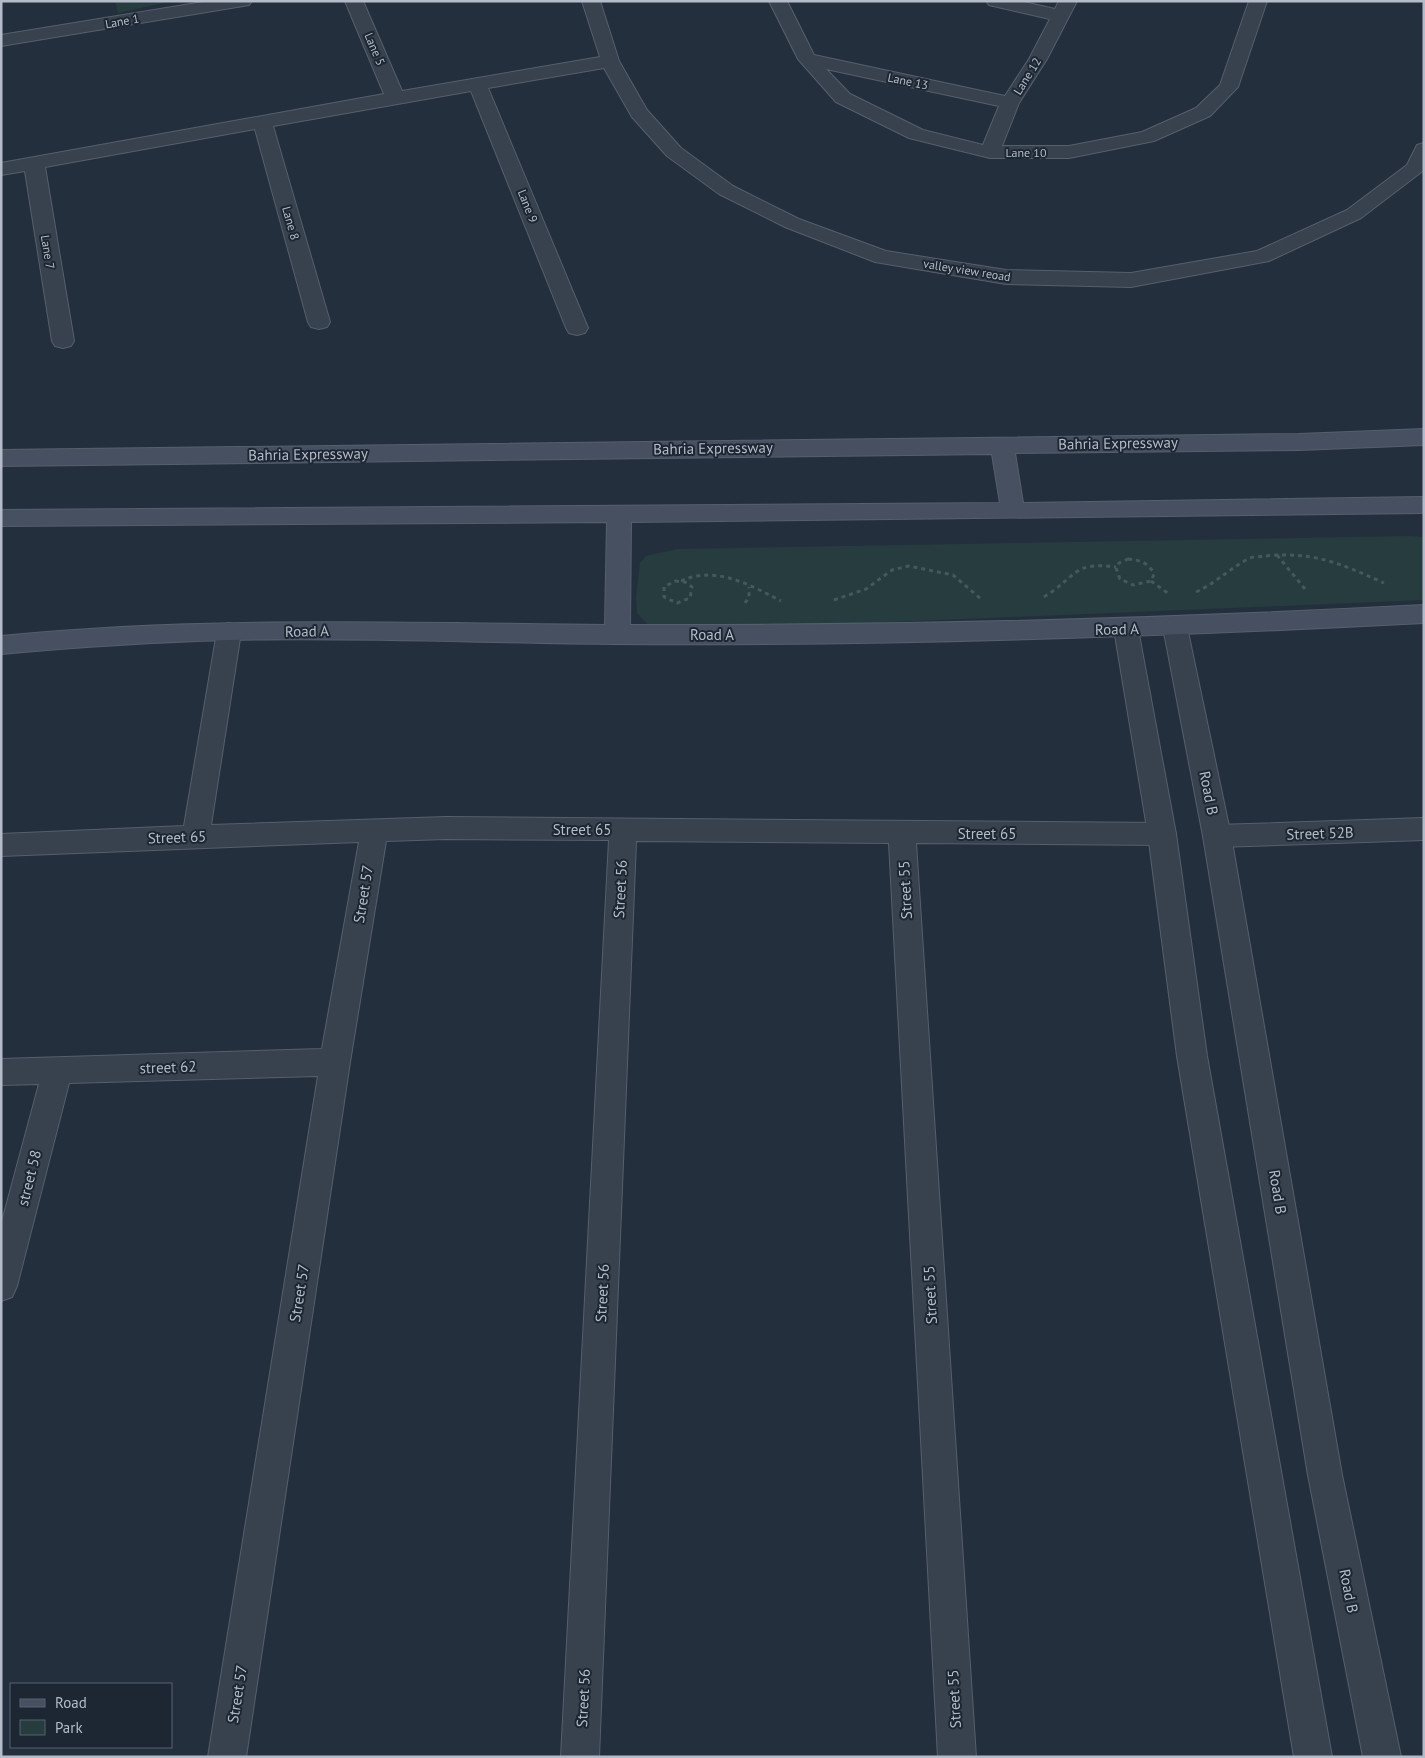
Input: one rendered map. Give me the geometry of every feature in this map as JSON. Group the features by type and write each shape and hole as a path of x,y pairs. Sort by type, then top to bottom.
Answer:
{"main road":[{"name":"Bahria Expressway","path":"1,458 1002,444 1299,442 1424,437"},
{"path":"1002,444 1012,511"},
{"path":"1,518 475,516 619,512 1012,511 1424,504"},
{"path":"617,634 619,512"},
{"name":"Road A","path":"1,645 65,637 355,630 617,634 1126,629 1424,614"}],"street":[{"name":"Lane 1","path":"1,41 112,15 243,1"},
{"name":"Lane 5","path":"354,1 395,98"},
{"name":"valley view reoad","path":"591,1 610,61 639,113 674,152 726,190 792,223 882,256 1006,277 1131,280 1262,256 1354,214 1415,168 1424,149"},
{"name":"Lane 10","path":"778,1 807,59 843,98 916,134 990,152 1069,152 1147,137 1203,112 1229,87 1258,1"},
{"path":"995,1 1065,9"},
{"name":"Lane 12","path":"990,152 1010,103 1065,9"},
{"name":"Lane 13","path":"807,59 1010,103"},
{"path":"1,169 610,61"},
{"name":"Lane 9","path":"478,85 577,328"},
{"name":"Lane 8","path":"263,123 319,322"},
{"name":"Lane 7","path":"34,163 62,341"},
{"name":"Road B","path":"1176,627 1217,836 1325,1475 1382,1757"},
{"path":"1126,629 1162,834 1192,1056 1313,1757"},
{"path":"196,836 229,632"},
{"name":"Street 65","path":"1,845 196,836 446,828 1162,834"},
{"name":"Street 57","path":"227,1757 335,1062 374,830"},
{"name":"Street 56","path":"580,1757 623,830"},
{"name":"Street 52B","path":"1217,836 1424,830"},
{"name":"Street 55","path":"902,832 957,1757"},
{"name":"street 62","path":"1,1072 335,1062"},
{"name":"street 58","path":"1,1286 57,1071"}],"path":[{"path":"1189,594 1212,585 1250,558 1277,555 1320,557 1347,566 1386,584"},
{"path":"1128,559 1140,560 1153,570 1151,581 1139,586 1126,584 1117,577 1116,567 1118,563 1128,559"},
{"path":"1035,598 1052,593 1080,567 1101,564 1116,567"},
{"path":"832,601 866,589 892,570 909,566 953,575 984,601"},
{"path":"681,581 692,587 690,598 682,602 668,600 663,594 664,587 670,582 681,581 699,575 726,578 787,603"},
{"path":"1151,581 1175,597"}],"green space":[{"path":"115,1 173,1 118,13"},
{"path":"1424,537 1424,600 772,627 650,627 637,613 636,597 640,563 646,556 677,549"}]}
